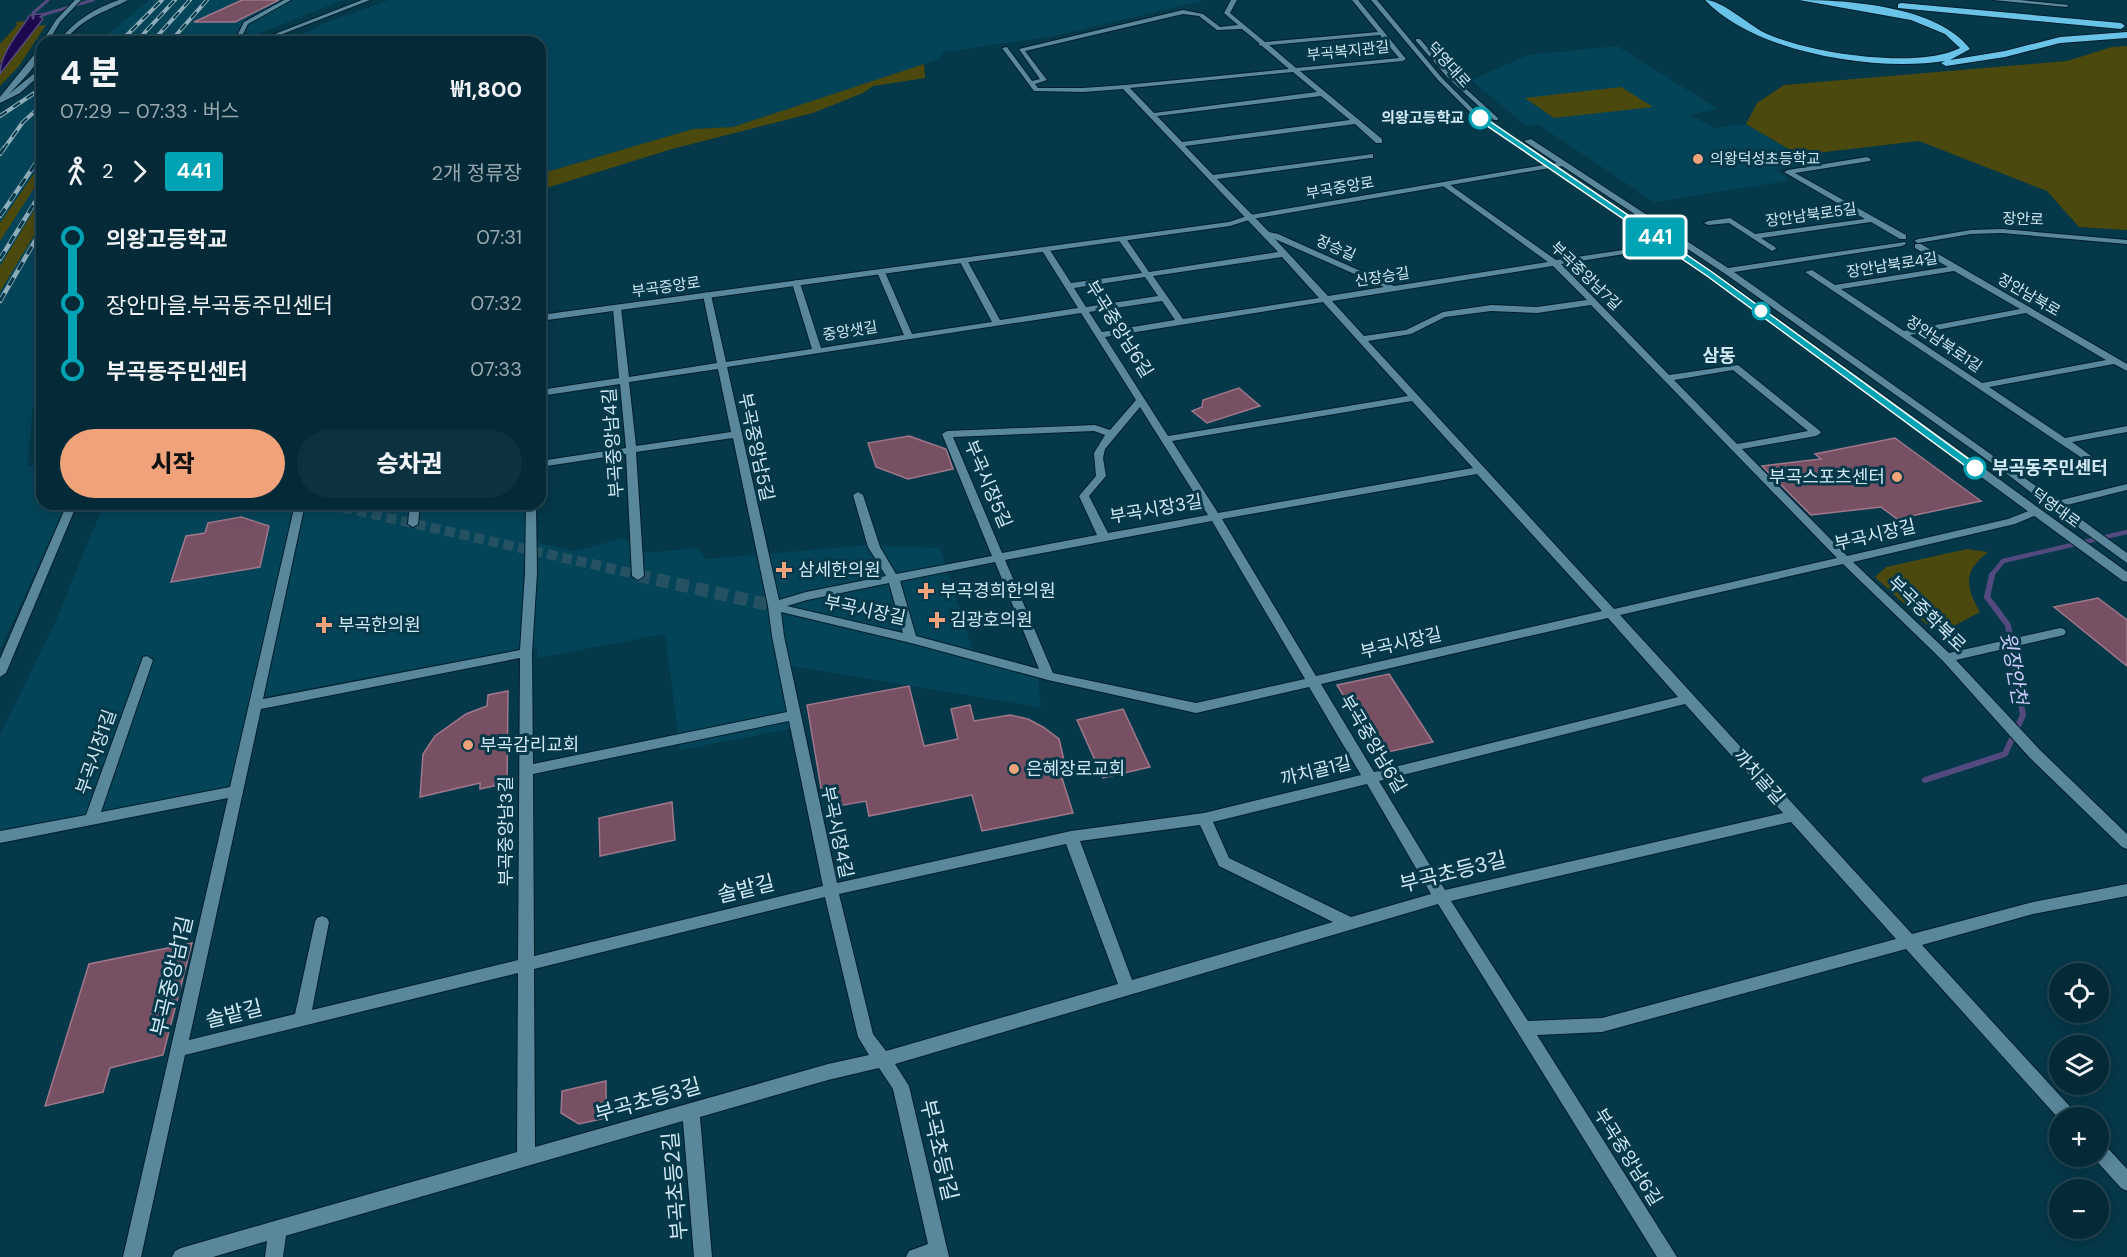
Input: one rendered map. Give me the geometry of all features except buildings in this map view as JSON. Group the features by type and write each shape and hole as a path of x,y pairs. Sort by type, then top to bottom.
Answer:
{"highway":[{"path":"1700,0 1736,26 1762,39 1794,49 1872,62 1914,64 1963,62 2060,40 2127,35"},
{"path":"1709,0 1743,25 1767,37 1835,55 1907,61 1939,60 1958,56 1965,49 1958,39 1944,29 1919,20 1803,0"},
{"path":"1830,0 2127,26"},
{"path":"1923,0 2017,12"},
{"path":"1898,1 2127,22"}],"street":[{"path":"49,36 58,21 78,0"},
{"path":"66,36 90,15 125,0"},
{"path":"244,36 239,35 246,23 288,0"},
{"path":"270,36 356,0"},
{"path":"272,36 367,0"},
{"name":"부곡복지관길","path":"1234,0 1227,13 1241,27 1379,141"},
{"name":"부곡복지관길","path":"1292,70 1402,59 1355,0"},
{"name":"덕영대로","path":"1374,0 1440,79 1477,116 1668,245 2127,578"},
{"name":"덕영대로","path":"1384,0 1450,77 1488,115 1666,229 1727,271 2127,559"},
{"path":"1996,0 2069,7 2058,0"},
{"path":"1031,83 1044,80 1021,50 1183,12 1201,15 1219,29 1241,27"},
{"path":"1261,44 1382,33"},
{"path":"1005,48 1036,90 1125,87 1292,70"},
{"path":"0,101 36,56"},
{"path":"0,101 18,92 36,75"},
{"path":"1125,87 1250,218"},
{"path":"1152,115 1321,94"},
{"path":"1181,144 1355,122"},
{"path":"1212,177 1370,156"},
{"path":"1868,159 1788,172 1902,240"},
{"name":"부곡중앙로","path":"546,317 1230,224 1250,218 1563,164"},
{"name":"부곡중앙남7길","path":"1446,184 1555,263 1845,560"},
{"name":"장승길","path":"1250,218 1480,470"},
{"name":"장안남북로5길","path":"1708,223 1730,220 1772,249"},
{"name":"장안남북로5길","path":"1755,236 1870,220"},
{"name":"장안로","path":"1918,243 1971,232 2002,231 2127,242"},
{"name":"장승길","path":"1266,234 1394,289"},
{"path":"1122,239 1181,322"},
{"path":"1727,271 1902,240 1918,243"},
{"name":"장안남북로","path":"1918,243 1956,268 2127,368"},
{"name":"신장승길","path":"1100,335 1668,245"},
{"name":"부곡중앙남6길","path":"1045,249 1215,517 1441,897 1668,1257"},
{"path":"1069,286 1284,254"},
{"path":"963,260 997,323"},
{"name":"장안남북로4길","path":"1833,288 1956,268"},
{"path":"881,272 909,337"},
{"name":"장안남북로1길","path":"1809,273 2089,458"},
{"path":"796,283 817,351"},
{"name":"부곡중앙남5길","path":"707,296 774,606"},
{"name":"중앙샛길","path":"546,392 1164,298"},
{"path":"1361,339 1408,332 1443,315 1491,308 1537,310 1593,302"},
{"name":"부곡중앙남4길","path":"618,308 631,450 638,576"},
{"path":"1902,334 2028,310"},
{"path":"1979,386 2115,361"},
{"path":"1667,378 1735,367 1816,433 1735,447"},
{"path":"1166,439 1415,398"},
{"path":"1112,434 1141,400"},
{"name":"부곡시장5길","path":"1048,676 947,434 1095,428 1112,434"},
{"path":"2063,441 2127,429"},
{"path":"546,463 736,434"},
{"name":"부곡시장3길","path":"1104,537 1084,496 1101,476 1097,459 1100,446 1112,434"},
{"name":"부곡시장3길","path":"774,606 806,596 999,557 1480,470"},
{"name":"까치골길","path":"1480,470 2059,1107"},
{"name":"부곡시장길","path":"774,606 911,639 1048,676 1196,708 2011,522 2054,505 2127,487"},
{"path":"858,495 874,547 893,578 911,639"},
{"path":"0,673 69,510"},
{"name":"부곡중앙남1길","path":"132,1257 299,510"},
{"path":"413,524 414,510"},
{"name":"부곡중앙남3길","path":"526,1159 526,653 531,573 531,510"},
{"name":"부곡중학북로","path":"1845,560 1947,658 2035,754 2127,843"},
{"name":"부곡시장4길","path":"774,606 778,636 831,890 866,1037 881,1060"},
{"path":"1947,658 2060,632"},
{"path":"255,705 526,653"},
{"name":"부곡시장1길","path":"91,820 147,660"},
{"name":"까치골1길","path":"1204,819 1688,699"},
{"path":"526,770 795,715"},
{"name":"부곡시장1길","path":"91,820 236,791"},
{"name":"부곡초등3길","path":"182,1257 828,1072 881,1060 1441,897 1795,816"},
{"path":"1204,819 1224,862 1350,923"},
{"name":"솔밭길","path":"177,1050 831,890 1071,837 1204,819"},
{"path":"0,837 91,820"},
{"path":"1071,837 1126,987"},
{"path":"1524,1028 1602,1024 2033,908 2127,890"},
{"path":"302,1019 322,922"},
{"name":"부곡초등1길","path":"881,1060 902,1086 940,1253"},
{"name":"부곡초등2길","path":"691,1112 703,1257"},
{"path":"2109,1162 2127,1182"},
{"path":"274,1257 278,1229"},
{"path":"915,1257 940,1253"}],"shaded area":[{"path":"149,0 343,0 253,36 106,36"},
{"path":"389,0 1206,0 1055,36 943,52 940,59 733,127 693,129 546,172 546,36 298,36 325,23"},
{"path":"50,13 40,17 43,19 0,74 3,58 30,15"},
{"path":"26,21 0,64 0,44 17,25 16,22"},
{"path":"46,25 39,36 36,36 36,40 19,66 0,86 0,74 35,26"},
{"path":"1617,46 1718,109 1689,115 1714,128 1746,124 1811,163 1776,170 1787,177 1788,181 1654,202 1539,125 1525,125 1471,80 1528,55"},
{"path":"2127,46 2127,230 2079,227 2047,191 1919,141 1799,155 1746,124 1757,103 1784,85 2067,61 2112,47"},
{"path":"924,64 925,78 873,86 863,93 813,113 672,149 546,188 546,172 693,129 733,127"},
{"path":"36,87 36,405 33,406 28,466 36,465 36,510 63,510 0,650 0,114"},
{"path":"1621,87 1653,107 1554,118 1525,98"},
{"path":"36,171 36,185 0,241 0,223"},
{"path":"36,207 36,232 0,292 0,266"},
{"path":"102,510 535,510 535,536 539,543 576,551 624,538 642,553 698,548 706,559 868,545 940,548 973,650 1037,669 1041,707 791,666 800,727 680,750 665,634 538,658 537,648 521,649 253,699 228,788 0,832 0,735 55,623"},
{"path":"1967,549 1988,552 1974,566 1969,579 1971,594 1980,612 1952,627 1926,624 1875,577 1886,567"}],"waterway":[{"path":"33,18 33,13 48,0"},
{"path":"42,15 93,0"},
{"name":"윗장안천","path":"1991,576 2003,561 2127,532"},
{"name":"윗장안천","path":"1925,780 2005,754 2023,715 2008,625 1987,597 1992,575"}],"tunnel":[{"path":"354,510 644,576"},
{"path":"637,575 774,606"}],"railway":[{"path":"126,36 162,0"},
{"path":"142,36 175,0"},
{"path":"157,36 190,0"},
{"path":"175,36 207,0"},
{"path":"0,116 36,92"},
{"path":"3,150 23,122 36,110"},
{"path":"0,154 4,148"},
{"path":"0,216 36,163"},
{"path":"0,259 36,201"},
{"path":"0,301 36,239"}],"bus line":[{"name":"441","path":"1480,118 1710,274 1975,468"}],"place":[{"name":"의왕고등학교","path":"1480,118"},
{"name":"의왕덕성초등학교","path":"1698,159"},
{"name":"부곡동주민센터","path":"1975,468"},
{"name":"부곡스포츠센터","path":"1897,477"},
{"name":"삼세한의원","path":"784,570"},
{"name":"부곡경희한의원","path":"926,591"},
{"name":"김광호의원","path":"937,620"},
{"name":"부곡한의원","path":"324,625"},
{"name":"부곡감리교회","path":"468,745"},
{"name":"은혜장로교회","path":"1014,769"}],"district":[{"name":"삼동","path":"1719,356"}]}
